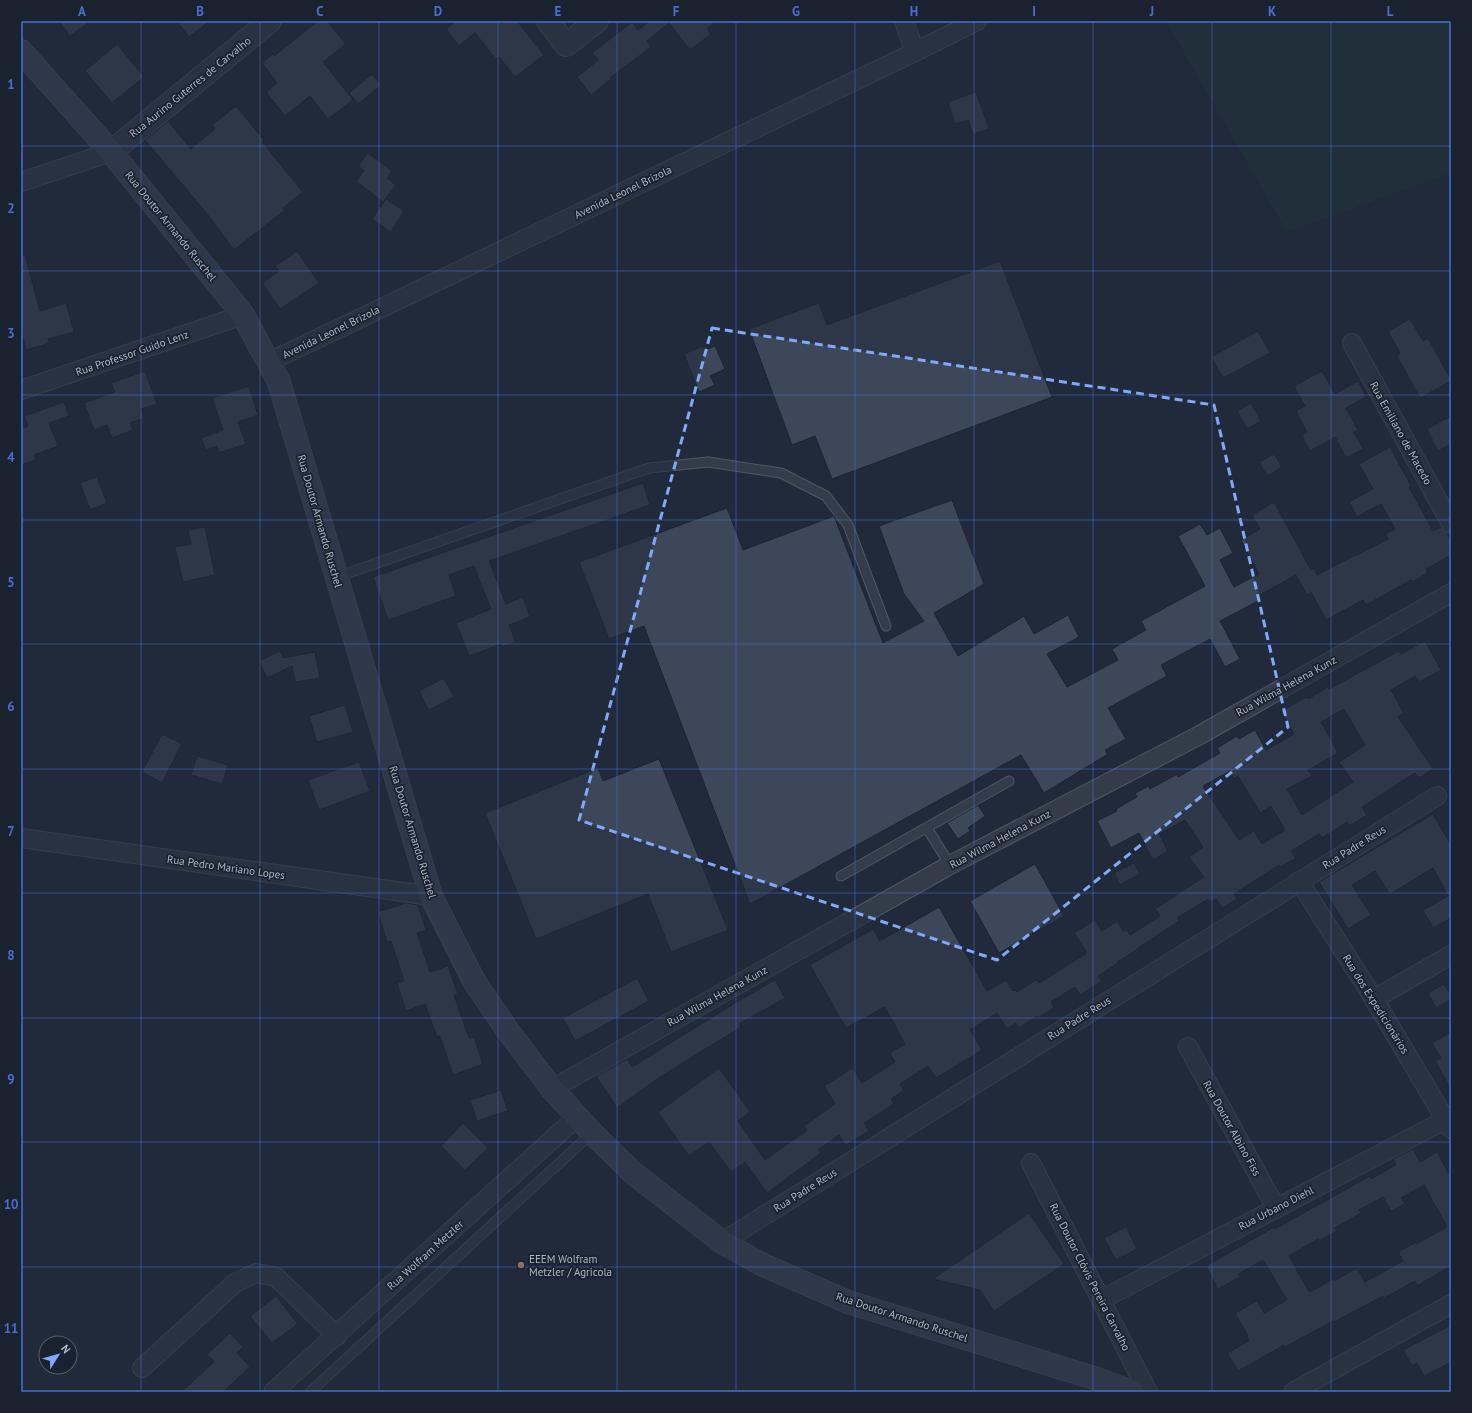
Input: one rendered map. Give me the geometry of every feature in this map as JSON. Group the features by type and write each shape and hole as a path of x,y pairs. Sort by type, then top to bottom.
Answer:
{"main road":[{"name":"Rua Doutor Armando Ruschel","path":"21,51 111,152 214,278 243,315 269,362 279,382 431,896 474,981 508,1031 552,1089 592,1133 633,1173 722,1242 761,1264 848,1302 1117,1390"}],"street":[{"name":"Rua Aurino Guterres de Carvalho","path":"111,152 270,21"},
{"path":"548,21 566,45 597,21"},
{"path":"904,21 915,52"},
{"name":"Avenida Leonel Brizola","path":"269,362 977,21"},
{"path":"21,182 111,152"},
{"name":"Rua Professor Guido Lenz","path":"21,390 243,315"},
{"name":"Rua Emiliano de Macedo","path":"1352,343 1451,524"},
{"name":"Rua Wilma Helena Kunz","path":"552,1089 950,865 1198,736 1451,593"},
{"name":"Rua Padre Reus","path":"722,1242 1437,796"},
{"name":"Rua Pedro Mariano Lopes","path":"21,838 431,896"},
{"name":"Rua dos Expedicionários","path":"1299,881 1374,999 1449,1122"},
{"path":"1374,999 1451,955"},
{"name":"Rua Doutor Albino Fiss","path":"1188,1047 1276,1208"},
{"name":"Rua Wolfram Metzler","path":"273,1392 337,1336 577,1117"},
{"name":"Rua Urbano Diehl","path":"1101,1300 1276,1208 1449,1122"},
{"name":"Rua Doutor Clóvis Pereira Carvalho","path":"1032,1163 1148,1392"},
{"path":"142,1368 235,1283 256,1273 276,1277 337,1336"},
{"path":"1293,1392 1451,1304"}],"lane":[{"path":"337,577 649,468 708,462 780,473 826,496 848,525 886,626"},
{"path":"841,876 1009,781"},
{"path":"927,828 950,865"},
{"path":"310,1392 592,1133"}],"highlighted area":[{"path":"712,328 1214,405 1288,727 997,960 579,820"}],"green space":[{"path":"1166,21 1451,21 1451,173 1287,232"}],"building":[{"path":"59,21 91,21 70,36"},
{"path":"177,21 210,21 189,37"},
{"path":"318,21 327,21 346,44 323,62 353,100 328,119 310,96 285,116 266,92 277,83 262,63 273,54 274,56"},
{"path":"456,21 517,21 544,55 515,77 499,57 496,59 475,33 459,46 446,29"},
{"path":"650,21 717,21 707,28 711,34 690,50 669,23 647,41 651,47 610,78 611,79 591,95 577,77 598,60 592,53 632,22 638,30"},
{"path":"117,44 144,77 112,103 85,71"},
{"path":"372,74 381,85 358,104 349,93"},
{"path":"976,92 989,129 973,134 968,120 955,124 948,102"},
{"path":"236,106 264,140 262,142 303,192 283,208 285,210 234,250 208,215 145,140 168,121 191,149 215,129 212,125"},
{"path":"368,153 392,171 387,178 396,185 383,202 356,181 364,171 358,166"},
{"path":"386,199 404,211 391,232 372,219"},
{"path":"297,251 319,283 280,309 262,283 279,271 275,266"},
{"path":"25,255 40,311 66,303 74,332 48,339 50,343 26,350 21,330 21,256"},
{"path":"1000,261 1052,397 832,479 815,436 792,445 749,329 819,303 827,325"},
{"path":"1410,319 1423,341 1428,338 1451,380 1420,398 1397,356 1400,353 1388,331"},
{"path":"1258,331 1270,353 1223,378 1211,357"},
{"path":"703,346 705,350 715,346 725,369 710,376 715,385 699,392 684,354"},
{"path":"145,371 157,404 141,409 144,418 130,423 133,430 112,438 107,425 94,430 84,403 115,392 111,383"},
{"path":"1322,371 1335,394 1358,381 1366,397 1346,408 1358,430 1354,432 1363,449 1346,458 1335,437 1310,451 1302,435 1307,432 1296,411 1305,406 1294,386"},
{"path":"249,386 258,415 238,422 246,444 219,453 217,446 206,450 201,438 223,430 212,398"},
{"path":"64,402 69,416 49,423 58,446 34,455 36,460 21,465 21,425 23,428 28,426 24,416"},
{"path":"1251,403 1261,421 1247,429 1237,411"},
{"path":"1451,416 1451,444 1438,451 1427,429"},
{"path":"1390,447 1411,486 1409,487 1433,531 1441,527 1447,533 1451,541 1451,555 1426,569 1428,573 1412,582 1411,580 1366,605 1363,600 1326,620 1311,592 1307,595 1296,575 1258,596 1260,600 1220,621 1240,659 1225,667 1210,639 1161,665 1167,676 1108,708 1126,739 1105,750 1108,754 1044,793 1021,755 750,904 644,626 609,639 579,562 727,508 743,550 834,516 883,643 924,621 904,594 879,526 952,500 984,584 934,613 958,656 1024,616 1034,634 1068,615 1079,637 1047,654 1067,687 1118,660 1112,649 1146,630 1141,621 1205,586 1178,536 1200,524 1207,535 1220,528 1233,553 1220,560 1234,587 1259,574 1241,540 1260,529 1252,515 1274,502 1311,570 1314,568 1317,575 1388,539 1386,534 1395,529 1381,504 1357,517 1349,502 1373,489 1359,464"},
{"path":"1274,454 1282,467 1267,476 1259,462"},
{"path":"97,477 107,503 90,510 80,483"},
{"path":"643,483 650,505 489,561 506,604 523,597 530,617 509,625 516,642 502,647 501,644 469,656 456,623 491,609 474,566 449,575 456,596 388,620 373,577"},
{"path":"205,527 215,575 183,582 175,547 191,544 188,530"},
{"path":"1425,641 1441,670 1419,682 1415,676 1391,690 1404,713 1398,717 1433,769 1419,778 1415,773 1362,807 1367,815 1349,826 1347,822 1322,838 1319,834 1291,851 1296,858 1281,867 1279,865 1234,894 1237,899 1222,908 1216,899 1210,902 1208,899 1177,918 1179,921 1098,976 1102,981 1080,995 1075,987 1051,1002 1054,1008 1038,1018 1037,1016 1019,1028 1016,1023 1007,1029 997,1013 970,1030 982,1050 936,1078 928,1066 900,1084 904,1090 891,1099 894,1104 864,1123 869,1131 846,1145 839,1135 818,1150 821,1153 767,1193 745,1162 731,1172 709,1142 689,1156 658,1112 719,1068 750,1112 738,1121 765,1160 807,1130 804,1126 835,1104 824,1086 853,1068 862,1083 895,1062 890,1053 905,1044 885,1007 846,1028 810,965 873,929 880,941 939,907 987,991 1006,980 1013,991 1015,990 1017,992 1036,980 1039,983 1087,953 1074,933 1095,920 1102,931 1117,921 1124,932 1127,930 1130,935 1160,916 1155,909 1204,877 1189,857 1203,847 1185,820 1159,834 1168,851 1153,860 1139,833 1111,848 1097,821 1117,811 1116,809 1137,797 1135,793 1149,786 1150,789 1177,774 1178,777 1220,753 1217,748 1237,736 1239,739 1255,730 1266,750 1294,734 1281,711 1307,697 1308,699 1328,687 1329,689 1399,651 1401,654","holes":["1344,709 1365,745 1339,762 1353,782 1302,815 1287,789 1312,776 1308,770 1338,753 1321,722","1230,771 1234,778 1238,776 1260,813 1271,806 1285,830 1262,844 1254,831 1239,840 1203,786"]},
{"path":"280,651 283,658 315,652 320,678 295,682 292,666 267,678 259,661"},
{"path":"444,678 454,697 429,710 419,691"},
{"path":"345,705 353,732 317,742 309,716"},
{"path":"162,734 182,744 162,783 142,772"},
{"path":"197,756 228,765 222,784 191,775"},
{"path":"659,759 728,930 671,952 648,894 536,939 485,813 598,768 603,781"},
{"path":"359,762 370,791 319,810 308,780"},
{"path":"978,805 985,816 968,828 970,831 958,839 947,823"},
{"path":"1433,814 1451,845 1451,918 1433,928 1423,910 1448,896 1433,868 1390,894 1375,871 1352,885 1371,915 1348,929 1319,882"},
{"path":"1134,863 1140,874 1120,885 1114,873"},
{"path":"1035,864 1064,916 999,953 970,901"},
{"path":"406,903 418,905 426,930 417,933 430,972 448,966 458,994 454,995 469,1038 474,1037 483,1064 453,1075 440,1036 437,1037 425,1004 406,1011 397,983 404,981 391,941 387,942 378,912"},
{"path":"637,978 649,1001 575,1041 563,1018"},
{"path":"775,980 785,998 739,1024 741,1027 660,1077 617,1108 596,1076 627,1059 632,1067"},
{"path":"1444,984 1451,995 1451,999 1436,1008 1428,993"},
{"path":"1451,1032 1451,1089 1435,1061 1441,1058 1432,1043"},
{"path":"501,1090 508,1111 477,1121 470,1100"},
{"path":"463,1123 488,1148 465,1170 441,1146"},
{"path":"1413,1149 1420,1162 1437,1152 1451,1178 1451,1266 1417,1286 1415,1281 1384,1298 1383,1296 1285,1347 1284,1345 1238,1371 1227,1353 1249,1341 1248,1336 1235,1313 1257,1301 1264,1313 1287,1300 1263,1260 1238,1274 1240,1277 1218,1289 1206,1266 1274,1227 1275,1229 1370,1176 1371,1179 1396,1165 1393,1159","holes":["1424,1185 1447,1227 1398,1252 1403,1261 1365,1282 1357,1268 1310,1292 1289,1256 1318,1239 1319,1241 1337,1231 1335,1228 1361,1213 1359,1210 1383,1197 1391,1211 1405,1204 1401,1198"]},
{"path":"1029,1213 1064,1264 994,1311 980,1290 933,1279"},
{"path":"1126,1227 1137,1249 1116,1260 1104,1238"},
{"path":"276,1296 298,1324 272,1343 250,1316"},
{"path":"1451,1325 1451,1362 1424,1376 1417,1363 1412,1366 1403,1350"},
{"path":"230,1333 243,1347 237,1353 250,1367 223,1392 181,1392 214,1362 207,1354"}],"place":[{"name":"EEEM Wolfram Metzler / Agricola","path":"521,1265"}]}
